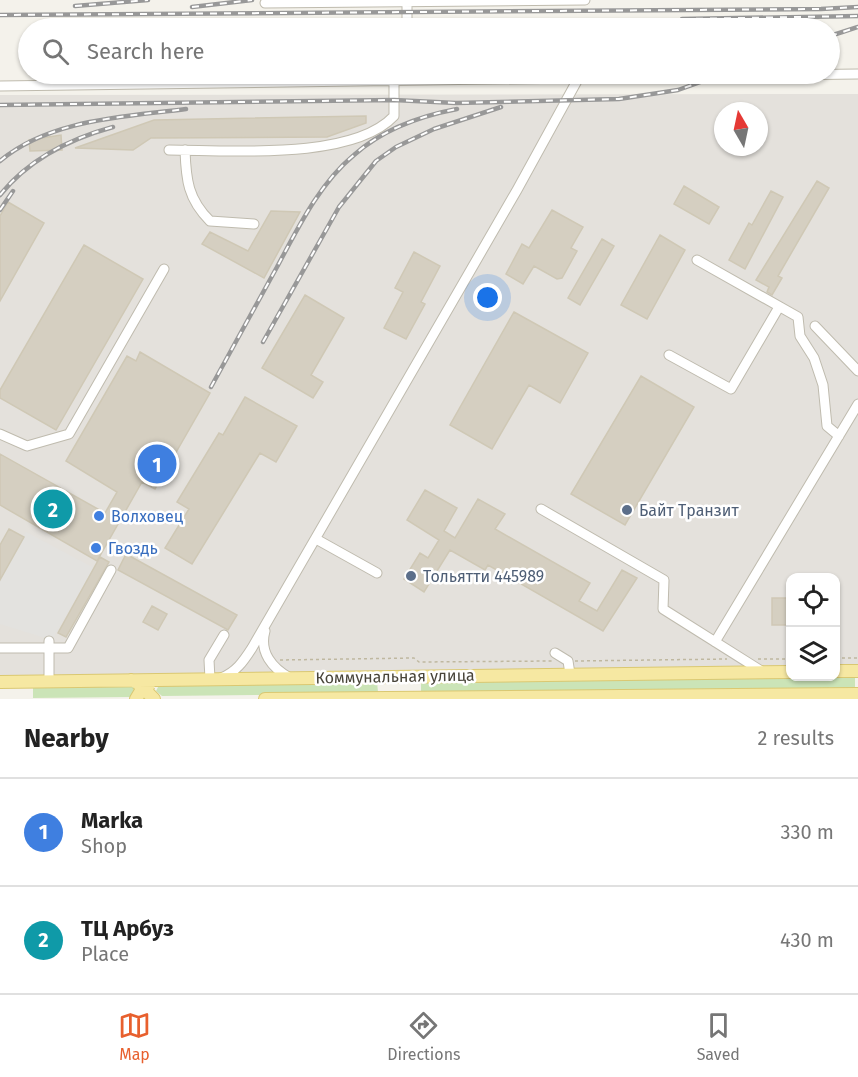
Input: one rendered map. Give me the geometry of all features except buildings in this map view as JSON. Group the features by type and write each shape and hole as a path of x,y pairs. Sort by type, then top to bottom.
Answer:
{"main road":[{"path":"840,671 858,671"},
{"name":"Коммунальная улица","path":"0,682 786,672"},
{"path":"396,676 391,687 401,698"},
{"path":"376,677 384,686 376,698"},
{"path":"131,680 138,683 142,689 136,699"},
{"path":"153,680 148,684 146,691 154,699"},
{"name":"Коммунальная улица","path":"265,699 792,697 858,693"}],"street":[{"path":"265,3 585,0"},
{"path":"407,2 407,18"},
{"path":"840,74 858,74"},
{"path":"0,86 197,84"},
{"path":"169,150 277,150 338,145 386,125 394,116 394,84"},
{"path":"224,634 209,660 214,679 231,674 241,664 267,623 518,190 575,84"},
{"path":"185,150 186,175 195,206 210,221 254,224"},
{"path":"697,260 798,317 800,336 814,358 823,385 826,426 839,436"},
{"path":"0,435 27,446 69,434 164,269"},
{"path":"669,355 731,390 780,307"},
{"path":"815,326 858,371"},
{"path":"715,642 858,404"},
{"path":"541,509 664,580 663,609 764,672"},
{"path":"316,539 377,573"},
{"path":"0,648 49,645 68,648 111,570"},
{"path":"267,623 262,640 269,660 278,671 290,678"},
{"path":"49,645 49,681"},
{"path":"555,653 568,661 570,674"}],"path":[{"path":"269,660 414,658 419,662 786,658"},
{"path":"840,658 858,658"}],"shaded area":[{"path":"858,94 858,671 840,671 840,573 786,573 786,672 0,679 0,95"},
{"path":"26,532 94,568 52,640 0,624 0,579"}],"green space":[{"path":"840,676 855,676 855,689 421,694 421,680 786,677 786,681 840,681"},
{"path":"377,682 378,692 372,694 162,696 156,691 159,685"},
{"path":"33,685 136,685 135,696 130,697 33,698"}],"railway":[{"path":"75,6 148,0"},
{"path":"192,7 252,0"},
{"path":"0,15 858,7"},
{"path":"741,18 858,16"},
{"path":"840,33 858,27"},
{"path":"0,105 394,100 456,103 619,99 678,90 695,84"},
{"path":"263,342 339,207 376,161 396,147 434,129 501,107"},
{"path":"0,161 20,147 65,128 114,118 186,109"},
{"path":"211,387 301,222 330,179 365,146 389,131 416,120 457,109"},
{"path":"0,195 24,171 51,152 66,144 113,127"},
{"path":"0,210 13,191"}],"place":[{"name":"Marka","path":"157,464"},
{"name":"ТЦ Арбуз","path":"53,509"},
{"name":"Байт Транзит","path":"627,510"},
{"name":"Волховец","path":"99,516"},
{"name":"Гвоздь","path":"96,548"},
{"name":"Тольятти 445989","path":"411,576"}]}
